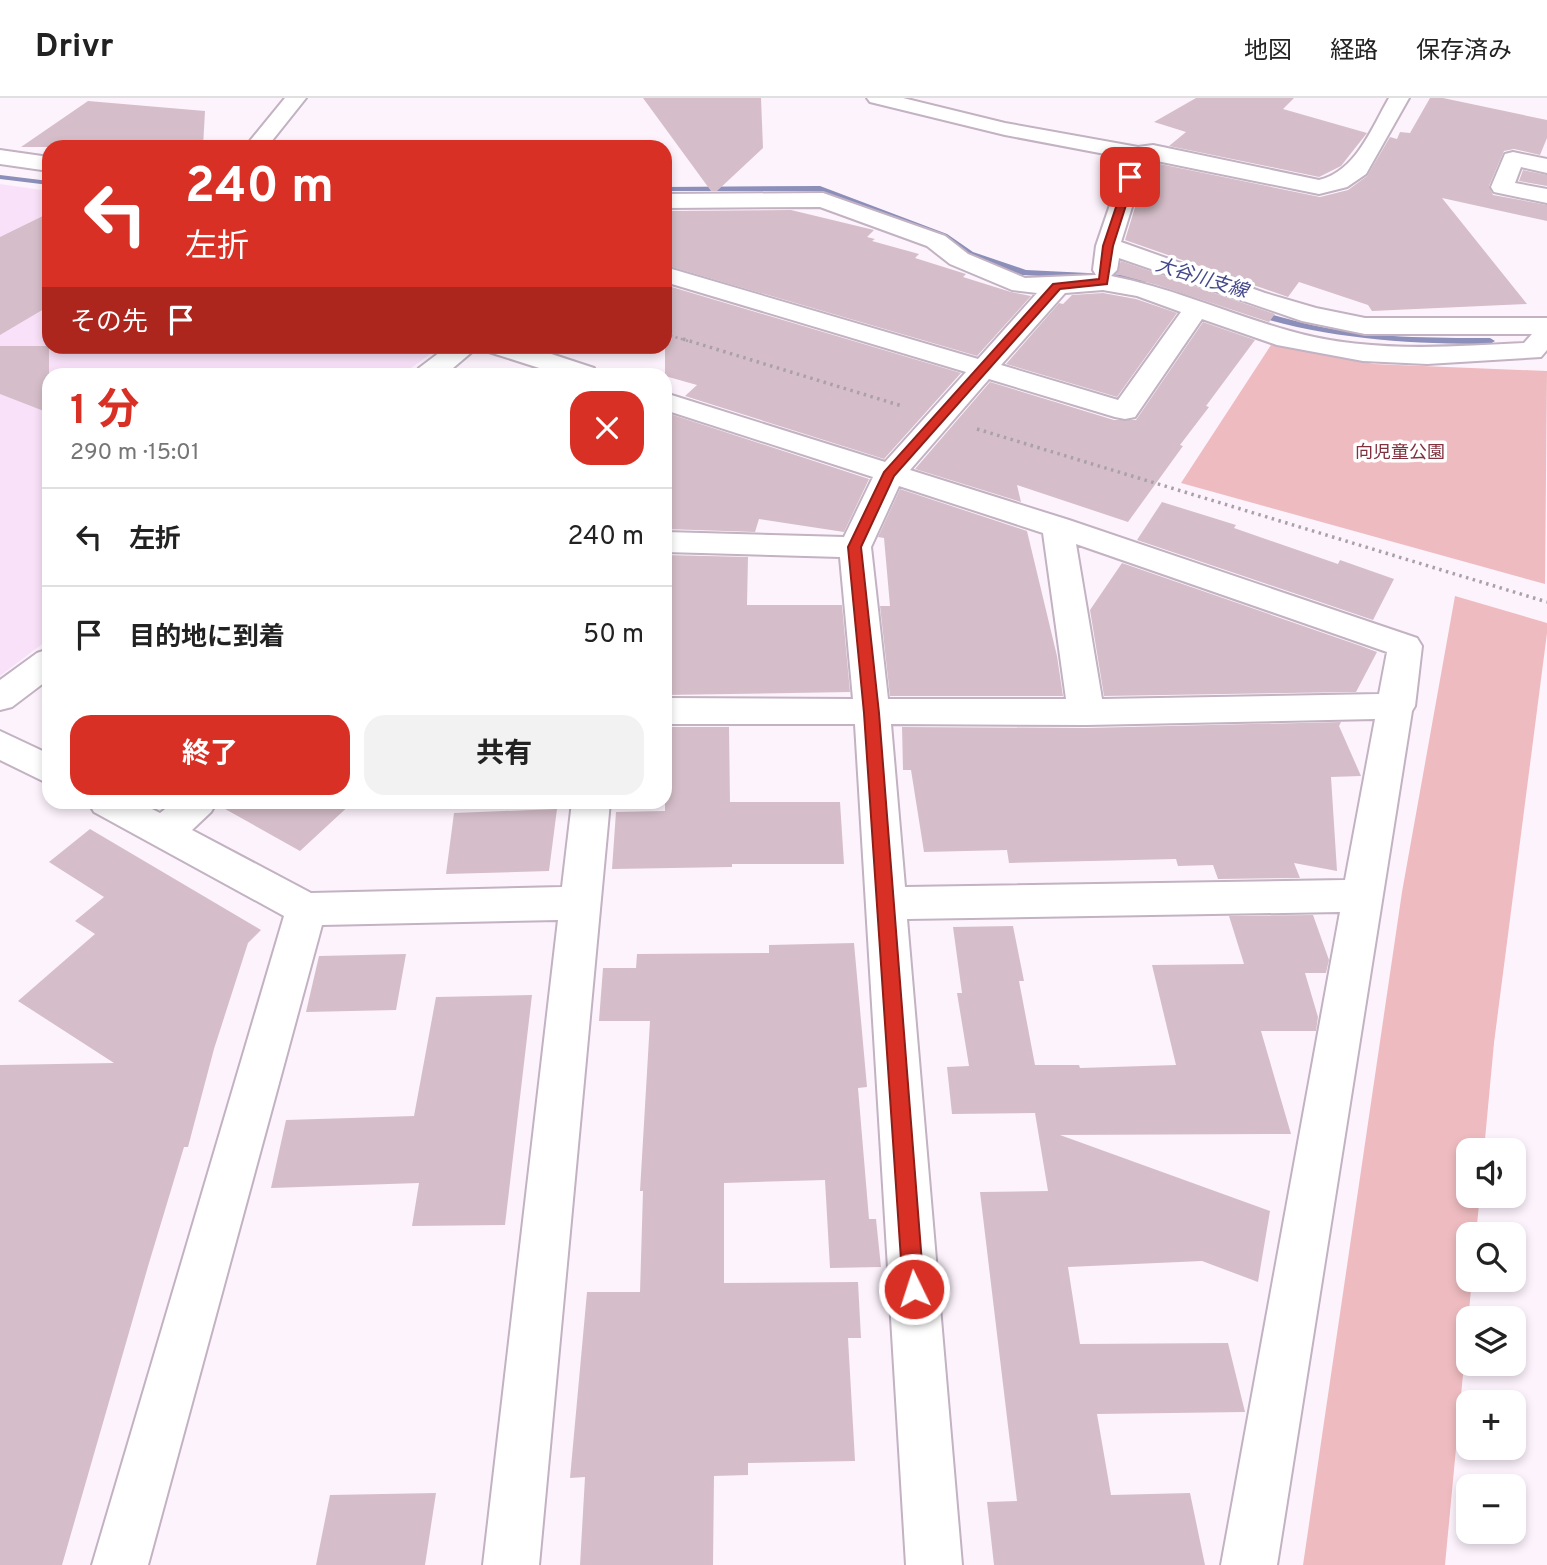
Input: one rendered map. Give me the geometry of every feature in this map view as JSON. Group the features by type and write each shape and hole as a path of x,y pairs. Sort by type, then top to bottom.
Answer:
{"street":[{"path":"262,140 296,98"},
{"path":"877,98 1004,129 1138,154 1153,152 1319,187 1339,183 1357,169 1399,98"},
{"path":"1103,282 1108,246 1138,154"},
{"path":"0,157 42,163"},
{"path":"1547,166 1513,159 1502,187 1547,196"},
{"path":"672,201 822,200 936,242 959,259 1021,285 1057,286 1103,282 1143,290 1286,339 1363,353 1427,356 1532,351 1547,332"},
{"path":"1108,246 1256,298 1311,315 1365,326 1547,326"},
{"path":"672,276 1125,411 1196,309"},
{"path":"934,1565 872,713 855,547 889,475 1057,286"},
{"path":"437,368 455,354"},
{"path":"523,354 566,368"},
{"path":"672,403 1058,527 1405,646 1397,706 1362,896 1249,1565"},
{"path":"1058,527 1086,712"},
{"path":"672,542 855,547"},
{"path":"0,698 42,666"},
{"path":"672,711 1086,712 1397,706"},
{"path":"0,744 42,766"},
{"path":"120,809 306,909 580,904"},
{"path":"164,832 190,809"},
{"path":"511,1565 590,809"},
{"path":"884,903 1362,896"},
{"path":"120,1565 306,909"}],"path":[{"path":"672,336 1547,602"}],"shaded area":[{"path":"0,184 42,190 42,354 430,354 411,368 42,368 42,644 0,676"}],"green space":[{"name":"向児童公園","path":"1271,345 1374,364 1547,371 1545,584 1181,483"},
{"path":"1455,596 1547,623 1494,1043 1485,1138 1456,1138 1456,1208 1479,1208 1477,1222 1456,1222 1456,1292 1471,1292 1469,1306 1456,1306 1456,1376 1463,1376 1462,1390 1456,1390 1456,1448 1445,1565 1303,1565 1402,892"}],"building":[{"path":"643,98 761,98 763,148 717,191 711,191"},
{"path":"1196,98 1294,98 1283,109 1367,133 1341,166 1319,177 1169,146 1186,132 1154,122"},
{"path":"1430,98 1443,98 1547,120 1547,138 1540,155 1514,149 1504,151 1489,186 1493,195 1547,205 1547,221 1442,198 1527,304 1372,311 1368,305 1299,282 1288,297 1125,240 1144,178 1155,163 1320,197 1348,190 1367,176 1390,137 1397,139 1400,132 1410,133"},
{"path":"88,101 205,111 203,140 42,140 42,147 21,147"},
{"path":"1523,170 1547,175 1547,186 1519,181"},
{"path":"791,210 874,230 867,237 875,239 872,241 919,254 915,258 966,274 963,277 1031,296 977,356 672,267 672,211"},
{"path":"42,216 42,310 0,335 0,237"},
{"path":"1121,261 1275,314 1269,322 1116,274"},
{"path":"672,287 961,373 884,459 685,396 697,385 672,378 672,368 665,368 665,354 672,354"},
{"path":"1103,293 1136,299 1177,313 1117,397 1006,364 1059,303 1063,304 1072,295"},
{"path":"1203,322 1255,340 1206,406 1209,407 1180,445 1183,446 1128,522 1017,485 1021,502 915,469 990,382 1114,420 1136,420"},
{"path":"0,346 42,346 42,354 49,354 49,368 42,368 42,410 0,394"},
{"path":"672,415 869,479 844,532 759,519 755,532 672,529"},
{"path":"900,489 1027,531 1057,656 1063,696 890,696 880,606 890,606 884,538 878,537"},
{"path":"1162,502 1236,525 1234,528 1338,564 1340,560 1394,579 1373,620 1137,540"},
{"path":"672,555 748,557 747,605 842,605 850,692 672,695"},
{"path":"1122,563 1377,652 1356,692 1104,696 1090,610"},
{"path":"1341,722 1339,726 1361,776 1331,777 1337,871 1294,863 1300,878 1218,879 1213,865 1178,866 1176,859 1009,863 1007,850 924,852 911,770 903,770 902,727 1086,728"},
{"path":"672,727 729,727 730,802 840,802 844,864 732,864 732,867 612,869 616,812 672,809"},
{"path":"225,809 345,809 300,851"},
{"path":"557,809 549,871 446,874 454,813"},
{"path":"90,829 261,930 248,943 214,1049 188,1147 184,1147 149,1263 62,1565 0,1565 0,1065 114,1063 18,1001 95,934 75,921 104,897 49,862"},
{"path":"1313,915 1329,960 1326,973 1305,973 1318,1017 1316,1031 1261,1031 1291,1134 1060,1135 1270,1211 1258,1282 1202,1261 1068,1267 1080,1344 1228,1343 1245,1412 1097,1414 1111,1495 1190,1493 1205,1565 994,1565 987,1502 1017,1501 980,1192 1048,1191 1035,1113 952,1114 947,1067 969,1066 957,993 962,993 953,927 1013,926 1024,981 1019,981 1035,1065 1079,1065 1080,1068 1176,1065 1152,965 1244,964 1229,916"},
{"path":"854,943 867,1087 858,1088 869,1219 876,1219 881,1267 830,1268 825,1180 724,1183 724,1283 858,1282 861,1338 848,1338 855,1461 748,1463 748,1475 714,1476 713,1565 580,1565 585,1477 570,1478 587,1292 640,1292 643,1191 640,1191 650,1021 599,1021 603,968 636,968 637,954 769,953 769,945"},
{"path":"406,954 396,1010 306,1012 319,956"},
{"path":"532,995 505,1225 412,1226 419,1183 271,1188 286,1120 414,1116 436,997"},
{"path":"436,1493 425,1565 316,1565 330,1495"}],"waterway":[{"name":"大谷川支線","path":"0,177 42,182"},
{"name":"大谷川支線","path":"672,189 820,188 944,236 970,254 1025,273 1149,279"},
{"name":"大谷川支線","path":"1255,313 1342,334 1430,341 1490,341"}],"route":[{"path":"914,1289 872,713 855,547 889,475 1057,286 1103,282 1108,246 1130,177"}]}
